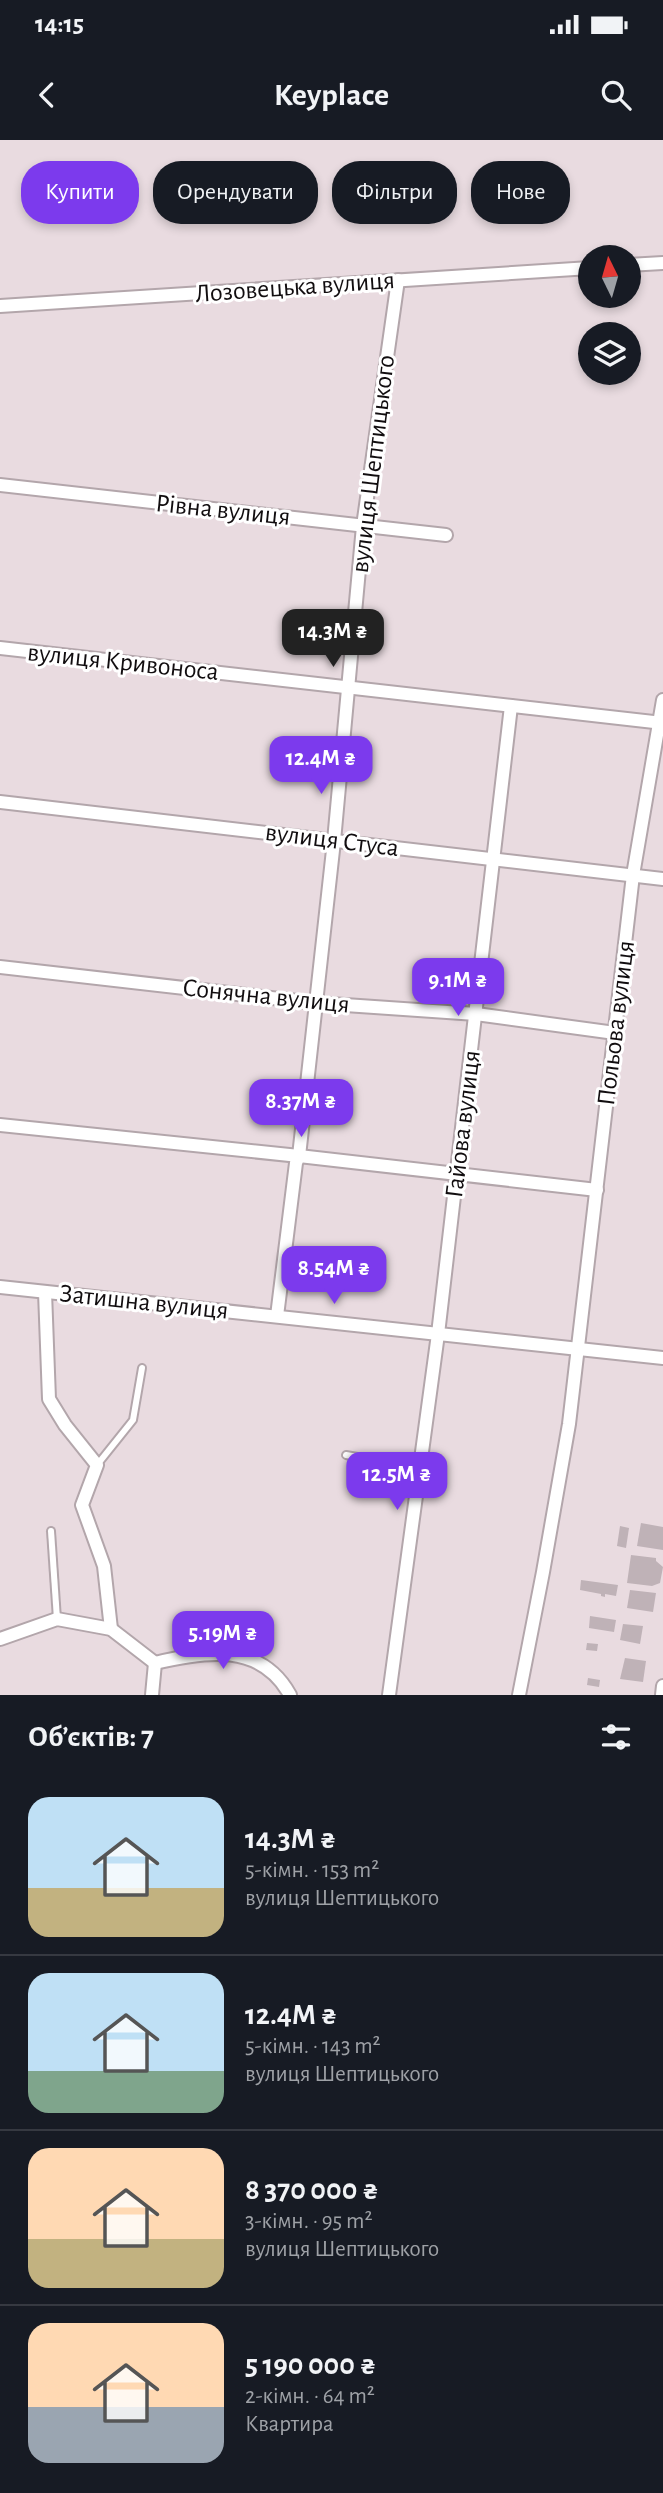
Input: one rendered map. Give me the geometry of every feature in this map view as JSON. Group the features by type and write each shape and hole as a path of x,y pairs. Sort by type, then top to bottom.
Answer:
{"street":[{"path":"641,264 663,263"},
{"name":"Лозовецька вулиця","path":"0,306 578,269"},
{"name":"вулиця Шептицького","path":"277,1316 299,1156 334,841 363,526 398,280"},
{"name":"Рівна вулиця","path":"0,485 446,535"},
{"name":"вулиця Кривоноса","path":"0,648 662,723"},
{"name":"Польова вулиця","path":"519,1695 544,1572 569,1424 633,875 662,723 663,700"},
{"name":"Гайова вулиця","path":"389,1695 438,1334 512,706"},
{"name":"вулиця Стуса","path":"0,802 663,879"},
{"name":"Сонячна вулиця","path":"0,967 316,1003 475,1014 615,1033"},
{"path":"0,1125 597,1190"},
{"name":"Затишна вулиця","path":"0,1287 663,1358"},
{"path":"45,1292 49,1399 65,1425 97,1465 82,1505 104,1566 111,1629"},
{"path":"0,1639 57,1619 111,1629 155,1663"},
{"path":"155,1663 184,1656 219,1653 247,1657 267,1667 281,1679 290,1695"},
{"path":"152,1695 155,1663"},
{"path":"662,1695 663,1686"}],"lane":[{"path":"97,1465 133,1420 142,1368"},
{"path":"346,1455 386,1462 421,1464"},
{"path":"51,1531 57,1619"}],"building":[{"path":"641,1523 663,1527 663,1550 637,1546"},
{"path":"620,1526 629,1528 626,1548 617,1546"},
{"path":"631,1555 656,1558 663,1567 660,1583 652,1586 627,1583"},
{"path":"581,1580 618,1585 616,1596 605,1594 605,1597 580,1590"},
{"path":"630,1590 656,1593 653,1612 627,1608"},
{"path":"590,1616 616,1620 614,1632 589,1628"},
{"path":"623,1624 643,1626 640,1644 620,1640"},
{"path":"587,1643 598,1644 597,1651 586,1650"},
{"path":"625,1658 646,1661 643,1682 620,1679"},
{"path":"588,1678 600,1680 599,1687 587,1685"}]}
